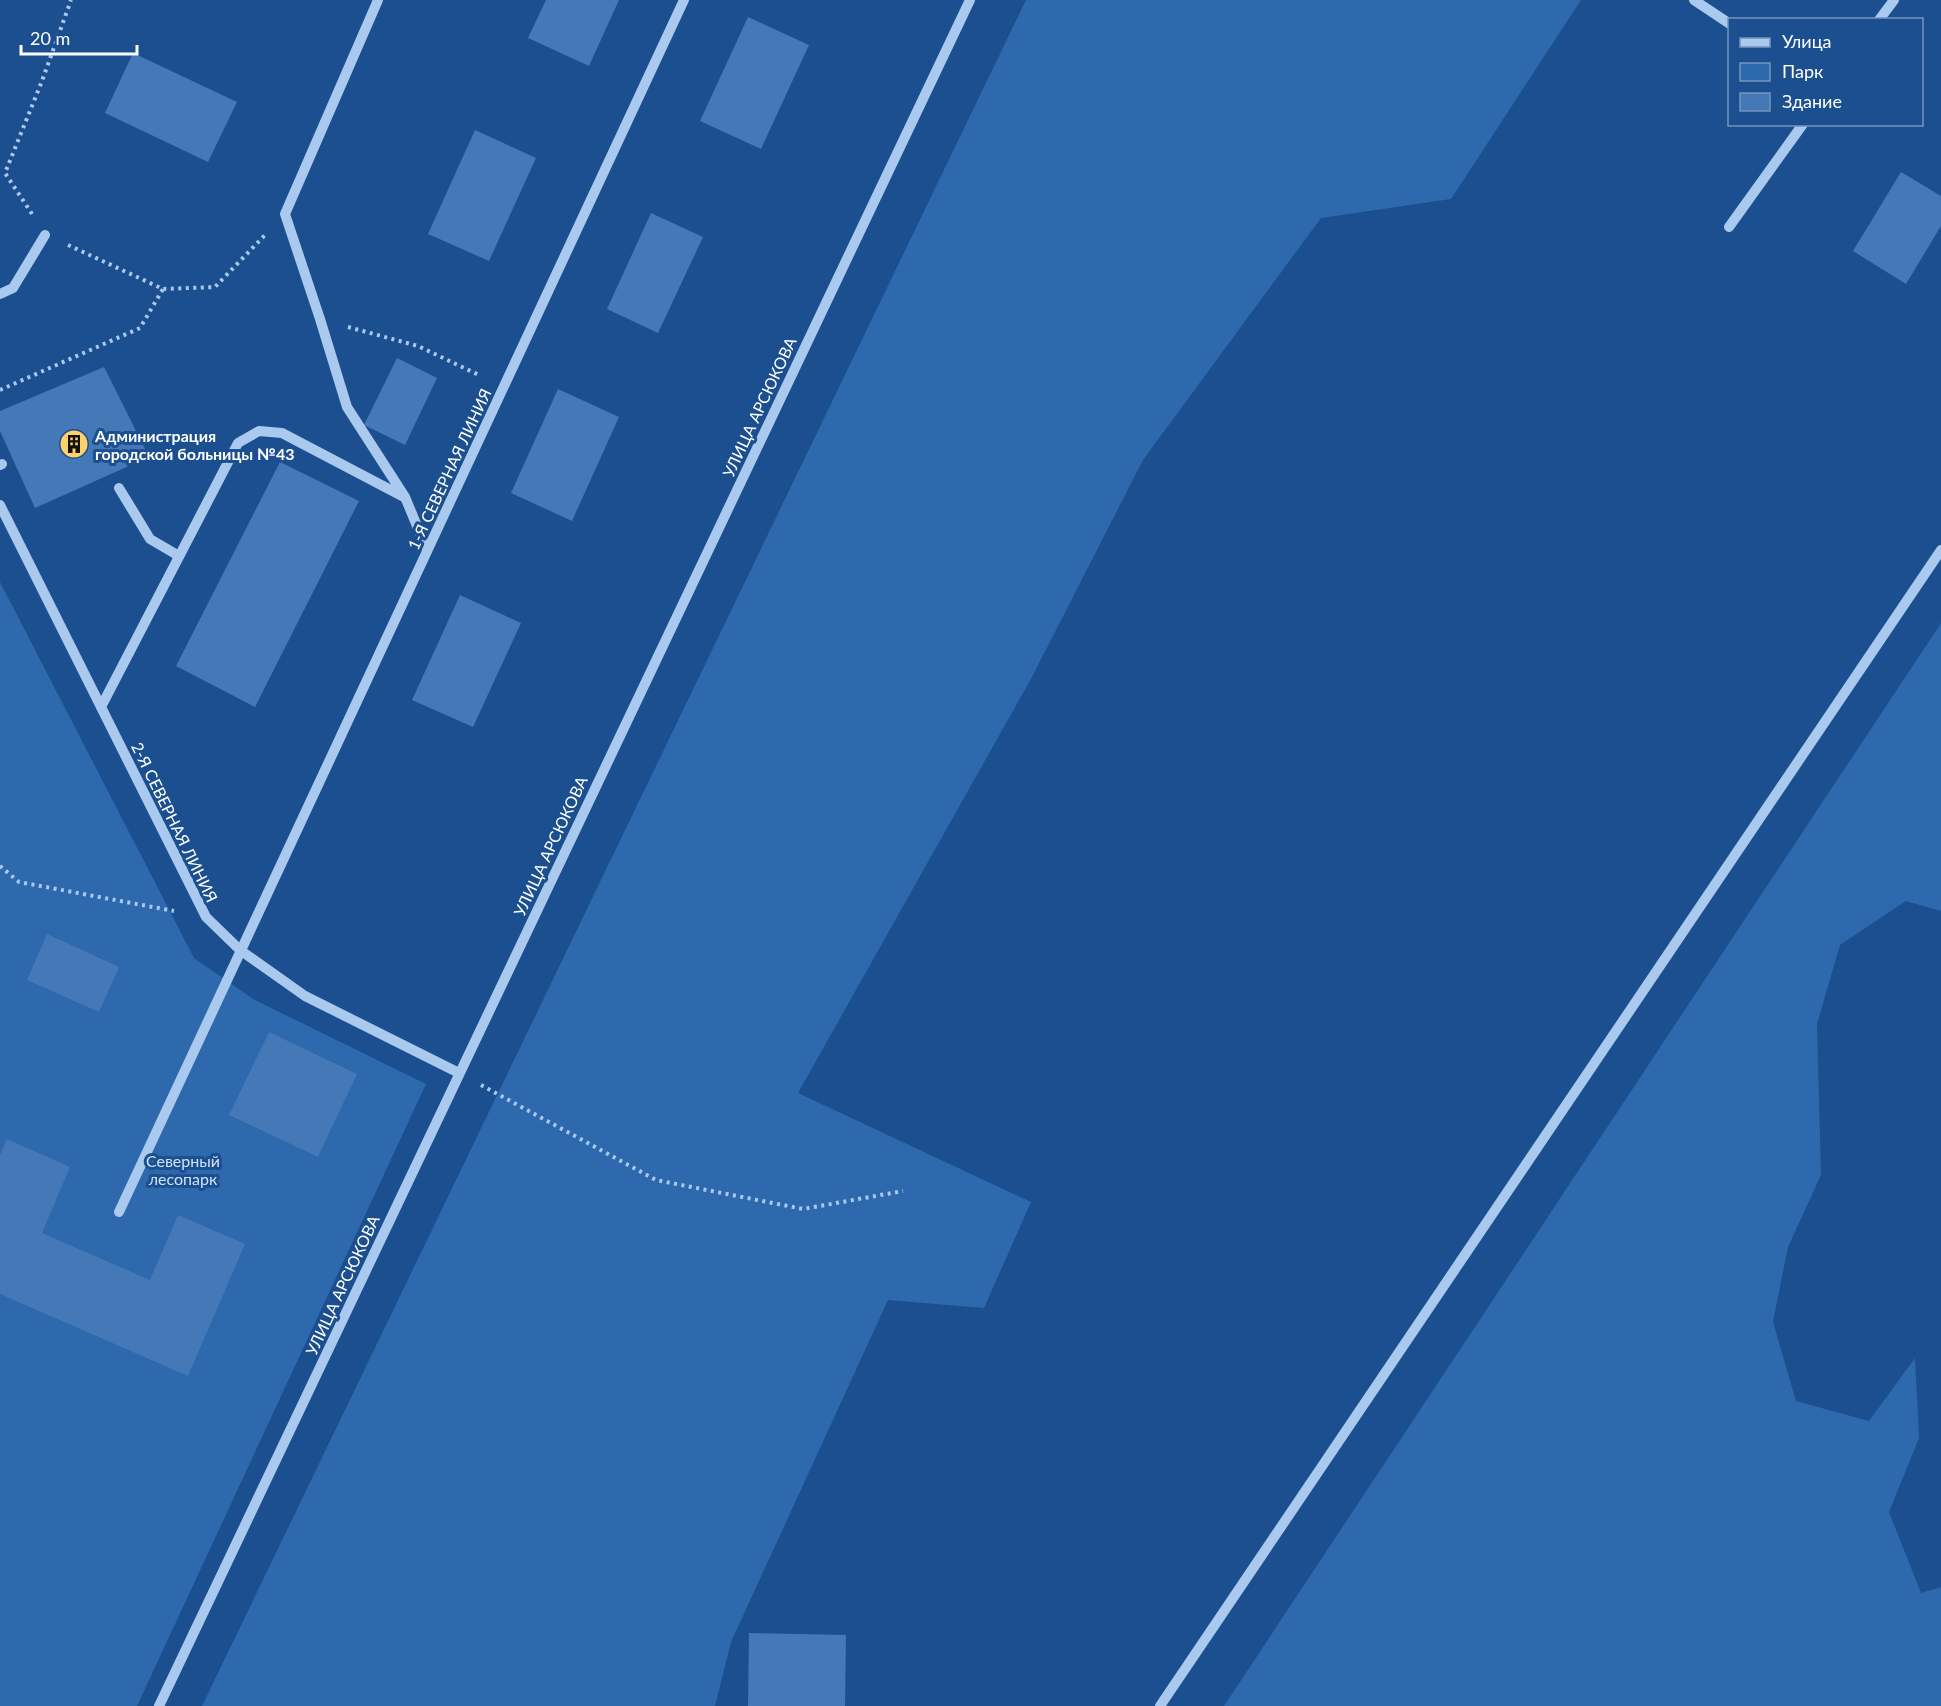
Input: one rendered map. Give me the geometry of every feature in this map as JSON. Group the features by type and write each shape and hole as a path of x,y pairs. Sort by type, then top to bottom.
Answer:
{"street":[{"path":"378,0 285,214 347,407 405,497 427,550"},
{"name":"1-Я СЕВЕРНАЯ ЛИНИЯ","path":"119,1212 684,0"},
{"name":"УЛИЦА АРСЮКОВА","path":"159,1706 970,0"},
{"path":"1694,0 1728,23"},
{"path":"1880,18 1894,0"},
{"path":"1729,227 1802,126"},
{"path":"0,294 13,288 45,235"},
{"path":"101,707 238,443 259,431 282,433 405,497"},
{"path":"119,488 150,540 179,556"},
{"name":"2-Я СЕВЕРНАЯ ЛИНИЯ","path":"0,505 206,917 240,950 305,996 459,1073"},
{"path":"1160,1706 1941,550"}],"path":[{"path":"72,0 5,173 45,235 163,289 215,287 285,214"},
{"path":"0,390 140,328 163,289"},
{"path":"320,319 418,346 504,387"},
{"path":"0,866 19,882 206,917"},
{"path":"459,1073 656,1180 803,1209 903,1191"}],"green space":[{"path":"1026,0 1581,0 1451,199 1321,218 1143,460 1032,677 798,1093 1031,1202 984,1308 888,1300 731,1642 715,1706 202,1706"},
{"name":"Северный лесопарк","path":"0,582 194,958 253,999 426,1084 137,1706 0,1706"},
{"path":"1941,623 1941,911 1906,901 1840,945 1817,1024 1821,1175 1788,1247 1773,1322 1796,1401 1869,1421 1915,1358 1919,1438 1889,1512 1921,1593 1941,1587 1941,1706 1224,1706"}],"building":[{"path":"546,0 619,0 589,66 528,38"},
{"path":"748,17 809,45 761,149 700,121"},
{"path":"133,53 237,102 208,162 105,113"},
{"path":"475,130 536,158 489,261 428,234"},
{"path":"1901,172 1941,196 1941,226 1906,284 1853,251"},
{"path":"651,213 703,237 658,333 607,309"},
{"path":"397,358 437,378 405,445 364,425"},
{"name":"Администрация городской больницы №43","path":"104,367 149,457 35,508 0,431 0,411"},
{"path":"558,389 619,417 572,521 511,493"},
{"path":"280,462 359,501 255,707 176,666"},
{"path":"460,595 521,623 473,727 412,700"},
{"path":"47,934 119,967 99,1012 27,980"},
{"path":"269,1032 357,1074 318,1157 229,1115"},
{"path":"7,1139 70,1167 42,1233 150,1280 178,1215 245,1244 188,1376 0,1294 0,1155"},
{"path":"749,1633 846,1635 845,1706 748,1706"}],"place":[{"name":"Администрация городской больницы №43","path":"74,444"}]}
